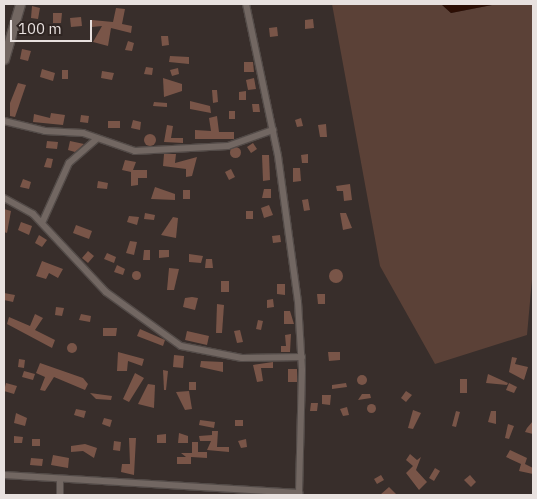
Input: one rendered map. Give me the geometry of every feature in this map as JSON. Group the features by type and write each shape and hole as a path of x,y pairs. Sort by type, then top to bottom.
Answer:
{"main road":[{"path":"4,59 20,4"}],"street":[{"path":"4,475 299,494 302,357 273,130 246,4"},
{"path":"4,121 83,133 131,151 190,150 228,146 273,130"},
{"path":"42,223 69,163 97,139"},
{"path":"4,198 42,223 106,292 181,346 242,358 302,357"},
{"path":"60,479 60,495"}],"shaded area":[{"path":"332,4 441,4 451,13 497,4 533,4 533,268 527,335 435,364 380,266"},
{"path":"441,4 497,4 451,13"}],"building":[{"path":"32,6 40,8 38,19 31,18"},
{"path":"116,8 125,9 122,24 132,26 131,33 111,28 108,46 93,42 102,26 92,27 92,20 113,22"},
{"path":"53,13 62,13 61,23 53,23"},
{"path":"81,17 82,26 71,27 70,18"},
{"path":"313,19 314,28 305,29 305,20"},
{"path":"277,27 278,36 270,37 269,28"},
{"path":"161,36 168,36 169,45 162,46"},
{"path":"128,41 134,43 132,51 125,50"},
{"path":"22,49 31,51 28,61 20,59"},
{"path":"170,56 189,57 189,64 169,62"},
{"path":"244,62 253,62 254,72 244,72"},
{"path":"146,67 153,68 152,75 144,74"},
{"path":"178,68 179,74 172,76 170,70"},
{"path":"42,69 55,73 53,81 40,77"},
{"path":"62,70 68,70 68,79 62,79"},
{"path":"102,71 114,73 112,80 101,78"},
{"path":"163,78 182,84 182,91 164,97"},
{"path":"254,78 256,89 248,90 246,80"},
{"path":"18,83 26,85 15,117 10,116 10,103"},
{"path":"212,90 217,90 218,102 213,103"},
{"path":"246,91 246,100 239,100 239,92"},
{"path":"190,101 210,106 211,113 190,109"},
{"path":"154,102 167,103 167,107 153,106"},
{"path":"252,104 259,104 260,112 253,112"},
{"path":"229,111 235,111 235,119 229,119"},
{"path":"51,113 65,115 63,125 33,122 34,114 50,118"},
{"path":"81,115 89,116 88,123 80,122"},
{"path":"217,116 219,132 234,132 234,139 195,139 195,130 211,131 209,118"},
{"path":"301,118 303,126 297,127 295,120"},
{"path":"133,120 141,122 140,130 131,128"},
{"path":"108,121 120,121 120,128 108,128"},
{"path":"326,124 327,137 320,137 318,125"},
{"path":"167,125 173,126 171,138 183,138 183,143 164,142"},
{"path":"148,134 152,134 156,140 152,146 148,146 144,142 144,138"},
{"path":"47,141 58,142 57,149 46,148"},
{"path":"70,141 84,144 75,152 68,150"},
{"path":"253,143 257,149 251,153 247,147"},
{"path":"233,147 237,147 240,152 239,156 233,157 230,154 230,150"},
{"path":"164,154 176,154 175,163 197,157 192,176 186,177 186,169 163,166"},
{"path":"308,154 308,163 302,163 301,155"},
{"path":"262,155 269,155 270,180 263,181"},
{"path":"47,158 53,159 51,168 44,167"},
{"path":"125,160 136,162 133,170 147,170 147,178 138,178 138,185 131,186 131,172 122,170"},
{"path":"293,168 300,168 301,181 293,182"},
{"path":"231,169 235,177 229,180 225,172"},
{"path":"23,179 31,182 29,189 20,187"},
{"path":"98,181 108,183 107,189 97,188"},
{"path":"350,184 352,200 344,201 343,191 337,191 336,186"},
{"path":"155,187 175,194 175,200 151,199"},
{"path":"264,189 271,189 271,198 262,198"},
{"path":"183,190 190,190 190,199 183,199"},
{"path":"308,199 310,210 304,211 302,200"},
{"path":"269,205 273,215 264,218 261,208"},
{"path":"4,209 11,211 7,233 4,232"},
{"path":"246,211 253,211 253,219 246,219"},
{"path":"145,213 155,215 154,220 144,219"},
{"path":"340,213 346,213 352,228 343,230"},
{"path":"129,216 139,217 137,225 127,222"},
{"path":"173,217 178,218 176,238 161,235"},
{"path":"21,222 32,226 29,235 18,230"},
{"path":"76,225 92,231 89,239 73,233"},
{"path":"39,235 47,240 42,247 35,243"},
{"path":"280,235 281,242 273,243 272,236"},
{"path":"130,241 137,242 134,255 126,253"},
{"path":"144,250 150,250 150,260 143,260"},
{"path":"159,250 169,250 169,257 159,258"},
{"path":"88,251 94,256 88,263 82,258"},
{"path":"107,253 116,257 114,263 104,259"},
{"path":"189,254 203,256 201,263 189,262"},
{"path":"206,259 212,259 213,268 205,268"},
{"path":"42,261 63,269 58,278 49,273 46,279 36,276"},
{"path":"117,265 125,269 123,275 114,272"},
{"path":"169,268 179,269 174,290 167,290"},
{"path":"336,269 341,271 343,276 341,281 336,283 331,281 329,276 331,271"},
{"path":"136,270 141,275 136,280 131,275"},
{"path":"221,281 229,281 229,292 221,292"},
{"path":"277,284 285,284 285,295 277,294"},
{"path":"4,293 15,295 13,302 4,300"},
{"path":"317,294 325,294 325,304 318,304"},
{"path":"185,298 198,298 195,310 183,307"},
{"path":"273,299 274,307 267,308 267,300"},
{"path":"217,304 224,305 222,333 216,333"},
{"path":"56,307 64,308 62,316 55,315"},
{"path":"284,311 290,311 294,324 284,324"},
{"path":"35,314 43,318 35,330 55,340 52,348 7,324 9,317 30,326"},
{"path":"81,314 91,316 90,322 79,320"},
{"path":"258,320 263,321 261,330 256,329"},
{"path":"103,328 117,328 116,336 103,336"},
{"path":"140,329 165,340 163,346 137,336"},
{"path":"240,330 243,342 237,343 234,331"},
{"path":"187,331 209,336 207,345 185,340"},
{"path":"291,334 290,352 281,352 281,346 286,346 285,335"},
{"path":"72,343 77,348 72,353 67,348"},
{"path":"118,352 144,359 142,366 128,361 127,371 117,371"},
{"path":"328,352 340,352 340,360 329,361"},
{"path":"174,355 184,356 183,368 173,367"},
{"path":"512,357 517,358 515,364 528,367 524,380 509,372"},
{"path":"19,359 25,360 24,368 18,367"},
{"path":"201,361 223,362 223,372 200,367"},
{"path":"273,362 273,368 261,368 263,381 257,382 253,365"},
{"path":"40,363 83,378 88,384 85,390 54,377 45,391 40,390 45,377 36,373"},
{"path":"288,369 297,369 297,382 288,382"},
{"path":"163,370 168,371 166,390 164,390"},
{"path":"24,371 35,374 33,380 22,377"},
{"path":"135,373 144,378 129,402 123,399"},
{"path":"488,374 508,383 507,385 486,383"},
{"path":"360,375 364,375 367,380 366,384 360,385 357,382 357,378"},
{"path":"460,379 467,379 467,393 460,393"},
{"path":"189,382 196,382 196,390 189,390"},
{"path":"6,383 17,386 14,394 4,391"},
{"path":"346,383 347,387 332,389 332,385"},
{"path":"509,383 517,387 514,393 506,390"},
{"path":"148,384 155,385 154,408 138,404"},
{"path":"189,391 192,409 185,410 176,392"},
{"path":"406,391 412,395 406,402 401,398"},
{"path":"90,393 112,396 111,400 96,399"},
{"path":"362,394 370,394 371,398 358,400"},
{"path":"322,395 331,395 330,405 322,404"},
{"path":"311,403 318,403 317,411 310,411"},
{"path":"371,404 375,408 371,412 367,408"},
{"path":"347,407 349,415 343,416 340,409"},
{"path":"76,409 86,411 84,418 74,415"},
{"path":"413,410 421,413 413,429 408,428"},
{"path":"456,411 460,412 456,427 452,426"},
{"path":"491,411 496,411 496,424 488,422"},
{"path":"16,413 27,418 25,426 14,423"},
{"path":"104,418 112,420 110,427 102,424"},
{"path":"200,420 215,422 214,428 199,425"},
{"path":"235,420 243,420 243,426 235,426"},
{"path":"533,421 533,434 525,432 527,428"},
{"path":"508,424 514,426 509,439 505,438"},
{"path":"212,431 218,431 217,447 229,447 229,452 207,450 211,441 200,441 199,436 212,435"},
{"path":"179,433 188,436 188,443 178,443"},
{"path":"166,434 166,443 157,443 157,435"},
{"path":"14,436 23,437 22,443 14,443"},
{"path":"129,438 136,438 134,475 121,472 122,464 130,464"},
{"path":"32,439 40,439 40,446 32,446"},
{"path":"246,439 247,447 241,448 238,441"},
{"path":"114,441 121,442 120,451 113,450"},
{"path":"192,442 198,442 198,452 207,452 207,458 191,457 191,464 177,464 177,457 186,457 181,453 192,453"},
{"path":"85,444 97,448 94,458 83,451 71,452 71,446"},
{"path":"510,450 527,458 525,464 533,468 533,474 519,471 521,464 506,457"},
{"path":"410,454 417,460 421,457 416,470 427,482 419,490 406,473 413,466 406,460"},
{"path":"53,455 69,458 68,468 51,465"},
{"path":"31,458 43,459 42,466 30,465"},
{"path":"435,468 440,471 434,481 429,478"},
{"path":"381,475 384,480 377,484 374,479"},
{"path":"470,475 476,482 471,487 464,480"},
{"path":"389,487 397,495 380,495"}]}
